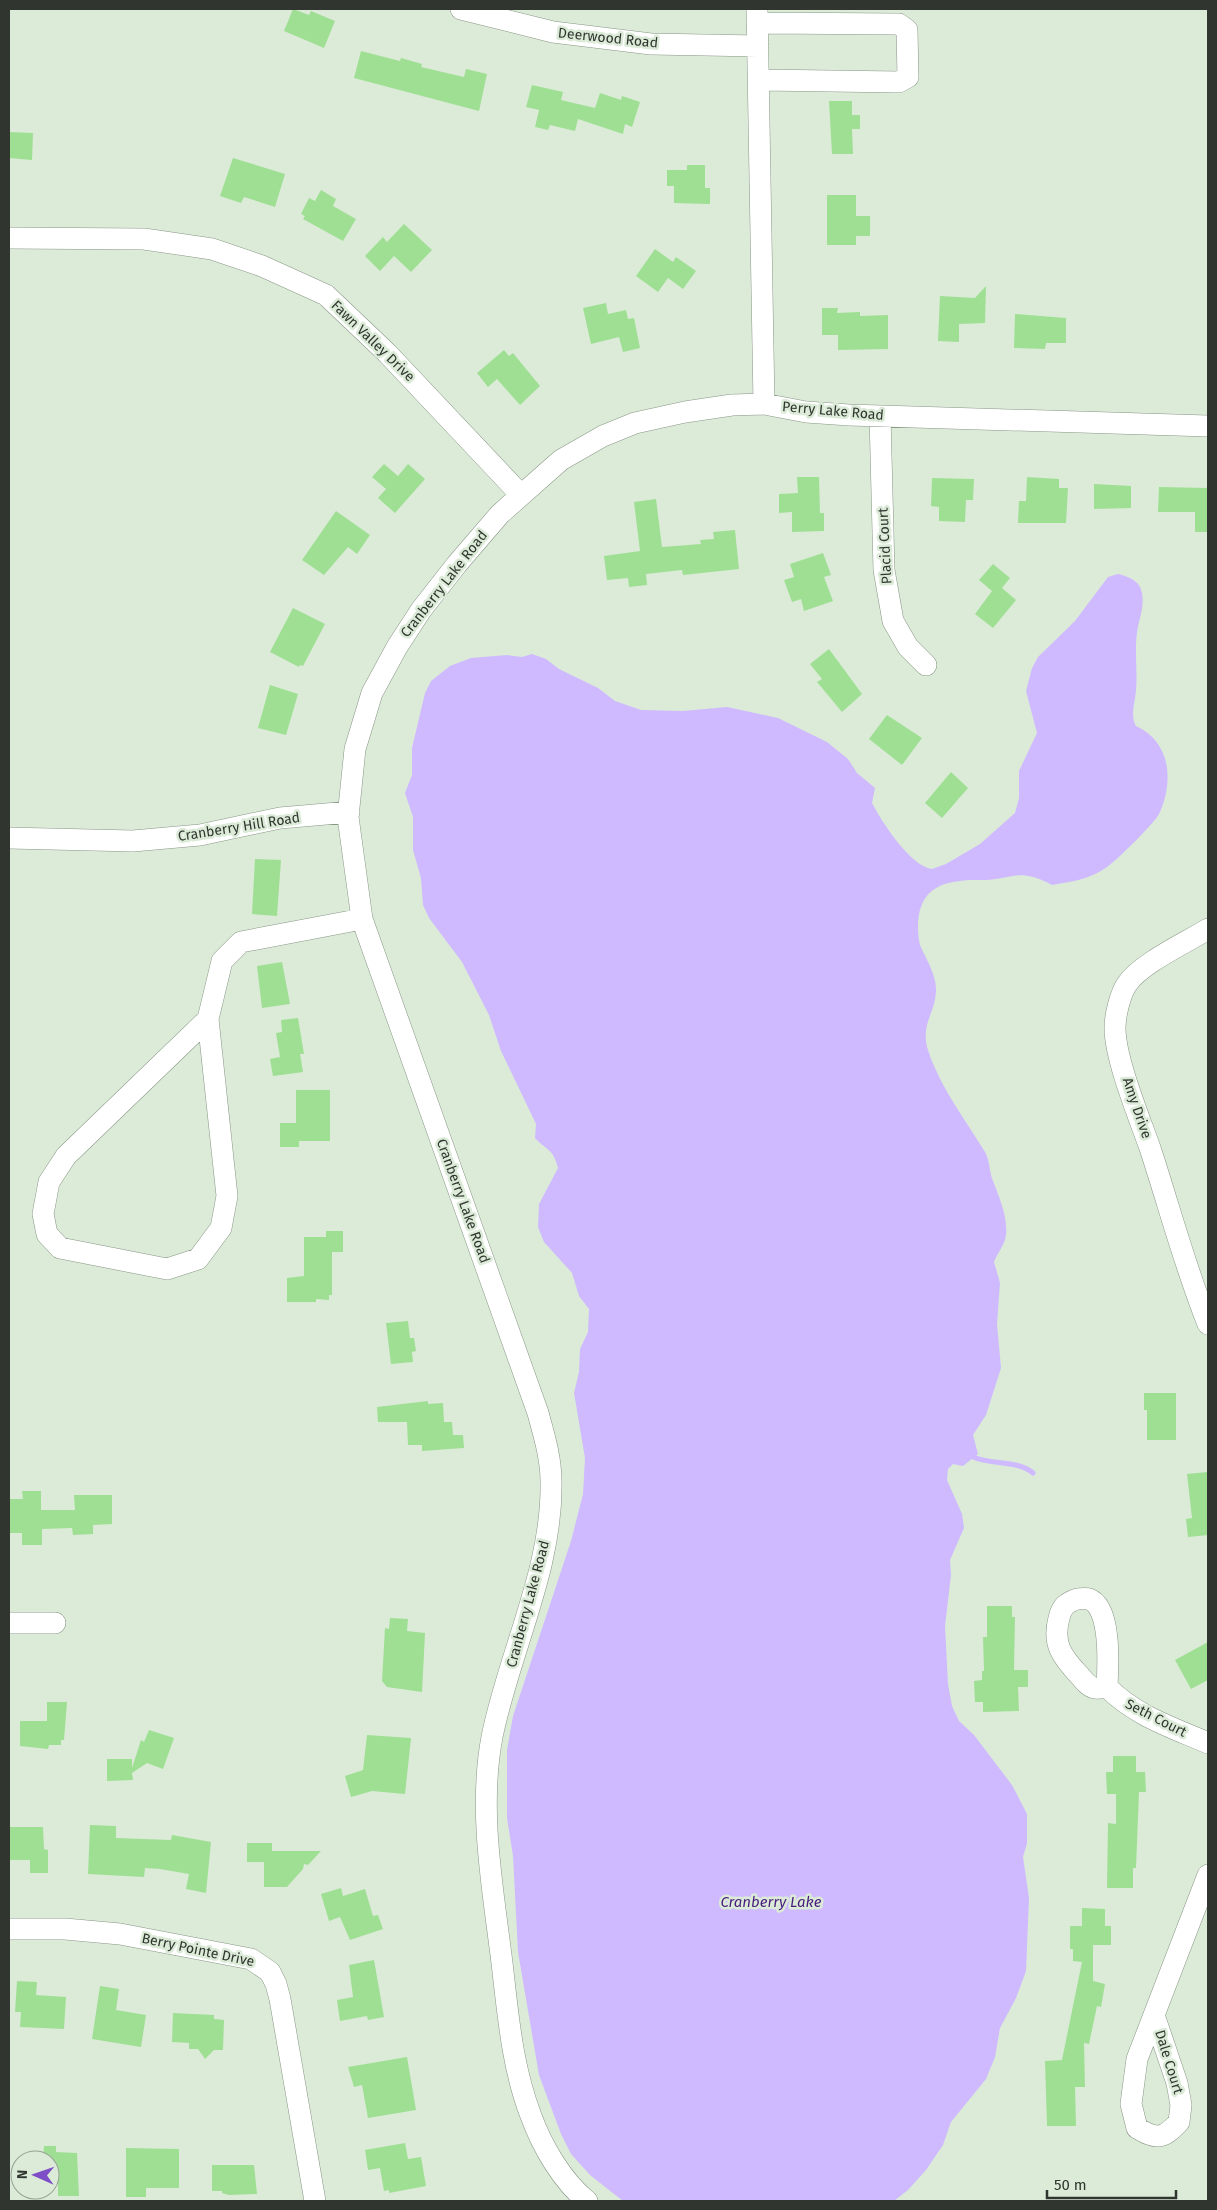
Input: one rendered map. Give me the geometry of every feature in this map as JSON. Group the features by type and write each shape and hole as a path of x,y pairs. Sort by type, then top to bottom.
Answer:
{"street":[{"name":"Deerwood Road","path":"461,9 544,30 651,44 758,46"},
{"name":"Perry Lake Road","path":"757,16 764,404 806,412 880,416 1208,426"},
{"path":"757,16 899,24 907,30 908,76 899,82 759,80"},
{"name":"Fawn Valley Drive","path":"9,238 144,239 212,249 262,266 326,295 387,352 521,495"},
{"name":"Cranberry Lake Road","path":"587,2201 560,2170 542,2142 530,2114 513,2050 497,1920 485,1793 492,1737 545,1545 551,1511 552,1479 548,1448 538,1413 362,919 349,812 355,748 372,694 396,647 421,610 500,514 561,460 602,436 635,423 732,405 764,404"},
{"name":"Placid Court","path":"880,416 884,570 893,620 908,647 926,665"},
{"name":"Cranberry Hill Road","path":"9,838 133,841 200,835 280,818 349,812"},
{"path":"208,1019 66,1156 49,1182 42,1214 47,1234 60,1248 167,1268 198,1259 221,1228 227,1196 208,1019 222,961 241,942 362,919"},
{"name":"Amy Drive","path":"1208,929 1150,964 1127,984 1119,1004 1115,1028 1122,1066 1168,1202 1194,1291 1208,1324"},
{"path":"9,1623 55,1623"},
{"name":"Seth Court","path":"1107,1687 1123,1703 1139,1713 1208,1743"},
{"path":"1202,1915 1208,1875"},
{"name":"Dale Court","path":"1154,2015 1182,2105 1179,2122 1171,2131 1162,2136 1152,2137 1137,2128 1131,2104 1137,2059 1154,2015 1202,1915"},
{"name":"Berry Pointe Drive","path":"9,1929 65,1929 120,1934 244,1957 264,1967 273,1978 280,1999 316,2201"}],"water":[{"name":"Cranberry Lake","path":"1118,574 1136,582 1140,587 1143,600 1136,639 1136,691 1133,718 1136,726 1156,741 1166,763 1167,787 1160,812 1152,824 1127,849 1101,871 1066,883 1052,885 1040,879 1022,875 989,880 965,880 945,884 936,888 924,901 918,923 920,945 936,985 935,999 926,1033 928,1050 946,1090 987,1155 1006,1221 1003,1246 994,1262 1000,1283 997,1324 1001,1368 986,1415 973,1435 978,1454 963,1466 953,1464 948,1469 947,1480 962,1514 964,1528 950,1560 951,1575 945,1626 948,1684 952,1706 959,1721 974,1735 1012,1785 1027,1814 1027,1843 1023,1857 1029,1898 1026,1971 1016,1998 1000,2028 995,2057 986,2079 951,2122 943,2145 926,2170 908,2190 894,2201 623,2201 590,2175 571,2154 561,2134 539,2075 518,1952 513,1856 507,1818 507,1750 513,1716 571,1541 583,1494 585,1458 574,1393 579,1372 580,1349 588,1332 589,1309 579,1296 572,1273 544,1242 538,1227 539,1204 558,1168 554,1157 535,1138 536,1124 501,1051 489,1015 462,962 429,918 423,905 421,878 413,850 413,817 405,793 412,775 412,748 425,693 431,681 450,666 471,658 507,655 522,657 532,654 546,659 559,669 598,688 615,701 641,710 683,711 727,707 778,718 827,742 848,759 857,773 875,788 872,803 882,821 898,842 915,860 932,869 946,864 980,844 1015,813 1019,798 1019,771 1037,733 1026,691 1032,668 1038,657 1075,621 1108,577"}],"building":[{"path":"293,9 309,15 311,11 335,21 324,48 284,31"},
{"path":"361,51 400,61 401,58 422,64 421,67 464,77 466,69 487,74 479,111 354,78"},
{"path":"532,85 563,92 561,100 595,108 600,93 621,100 622,96 640,102 632,127 625,124 623,134 578,119 575,131 550,125 548,130 535,127 539,110 526,107"},
{"path":"829,101 852,101 852,115 860,115 860,129 852,129 853,154 832,154"},
{"path":"9,132 33,133 32,160 9,158"},
{"path":"233,158 285,174 275,207 244,197 241,203 220,196"},
{"path":"687,165 705,165 705,188 710,188 710,204 674,203 674,186 667,186 667,170 687,170"},
{"path":"321,190 336,199 333,206 356,219 343,241 303,219 305,216 301,214 309,198 315,201"},
{"path":"827,195 856,195 856,216 870,216 870,236 856,236 856,245 827,245"},
{"path":"404,224 432,250 411,272 394,256 380,271 365,256 383,237 387,242"},
{"path":"655,249 673,262 676,257 696,271 683,289 668,278 658,292 636,276"},
{"path":"986,286 985,323 959,324 959,342 938,341 940,296 975,298"},
{"path":"606,303 608,314 626,310 628,319 634,318 640,348 623,352 619,337 591,344 583,308"},
{"path":"822,308 838,308 837,313 860,312 860,316 888,315 888,349 838,350 838,335 822,335"},
{"path":"1015,314 1066,318 1066,343 1046,343 1045,349 1014,348"},
{"path":"504,350 509,356 513,353 540,386 520,405 497,379 488,387 477,373"},
{"path":"384,464 398,476 408,464 425,479 395,513 378,498 386,489 372,477"},
{"path":"797,477 819,477 820,513 824,513 824,531 792,532 792,512 779,513 779,494 798,493"},
{"path":"1027,477 1059,479 1059,488 1068,488 1066,523 1018,523 1019,501 1026,501"},
{"path":"932,478 974,479 973,500 966,500 965,522 939,521 939,507 931,506"},
{"path":"1094,484 1131,486 1131,508 1094,509"},
{"path":"1159,487 1208,488 1208,532 1195,532 1195,512 1158,512"},
{"path":"656,499 662,547 701,544 700,540 714,539 713,532 735,530 739,569 683,575 682,570 646,574 647,585 629,587 628,578 607,580 604,556 640,551 634,502"},
{"path":"336,511 370,535 357,554 348,547 324,575 302,560"},
{"path":"823,553 831,575 824,577 833,601 804,611 801,599 792,602 784,580 794,577 790,564"},
{"path":"993,564 1010,578 1002,588 1016,600 993,628 975,614 992,591 979,580"},
{"path":"293,608 325,624 303,666 300,665 299,667 270,652"},
{"path":"829,649 862,694 842,712 817,682 822,679 810,664"},
{"path":"270,685 298,694 286,735 258,728"},
{"path":"887,715 922,738 902,765 869,739"},
{"path":"951,772 968,788 942,818 925,803"},
{"path":"255,859 281,860 277,916 252,914"},
{"path":"282,962 290,1004 262,1008 257,966"},
{"path":"298,1018 304,1054 300,1054 303,1072 273,1076 270,1059 280,1057 276,1033 282,1032 281,1020"},
{"path":"296,1090 330,1090 330,1141 299,1141 299,1147 280,1147 280,1123 296,1123"},
{"path":"326,1231 343,1231 343,1252 332,1252 332,1295 329,1295 329,1300 316,1299 316,1302 287,1302 287,1278 304,1276 304,1237 326,1237"},
{"path":"408,1321 410,1338 414,1338 416,1351 412,1352 413,1362 391,1364 386,1323"},
{"path":"1144,1393 1176,1393 1176,1440 1147,1440 1147,1410 1144,1410"},
{"path":"428,1401 428,1404 443,1403 444,1422 452,1422 453,1435 463,1435 464,1448 422,1451 422,1445 408,1445 407,1422 378,1422 377,1407"},
{"path":"1208,1472 1208,1535 1188,1537 1186,1519 1192,1518 1187,1474"},
{"path":"22,1491 41,1491 41,1510 75,1510 74,1495 112,1495 112,1524 93,1525 93,1534 73,1535 72,1528 42,1529 42,1545 22,1545 22,1533 9,1533 9,1502 10,1499 23,1499"},
{"path":"987,1606 1012,1606 1012,1617 1015,1617 1014,1670 1028,1670 1028,1687 1018,1687 1019,1711 983,1712 983,1702 975,1702 974,1681 982,1680 982,1671 984,1671 983,1637 987,1637"},
{"path":"390,1618 408,1619 407,1631 425,1633 422,1692 387,1687 382,1681 385,1628 389,1629"},
{"path":"1208,1642 1208,1680 1191,1689 1175,1660"},
{"path":"47,1702 67,1702 64,1740 61,1740 61,1745 49,1745 48,1749 20,1746 20,1721 47,1721"},
{"path":"149,1730 174,1738 163,1769 147,1763 132,1773 133,1780 107,1781 107,1759 132,1759 132,1768 141,1740 144,1742"},
{"path":"367,1735 411,1738 405,1794 372,1791 351,1797 345,1776 363,1770"},
{"path":"1113,1756 1136,1756 1136,1772 1145,1772 1146,1792 1139,1792 1136,1868 1133,1868 1133,1888 1107,1888 1108,1823 1116,1824 1116,1794 1107,1794 1106,1772 1113,1772"},
{"path":"90,1825 116,1826 116,1838 171,1840 172,1835 211,1842 206,1893 186,1889 189,1874 160,1869 145,1868 144,1877 88,1874"},
{"path":"9,1827 43,1827 44,1849 48,1850 48,1873 30,1873 30,1860 9,1860"},
{"path":"247,1843 272,1843 272,1851 321,1851 308,1865 304,1864 303,1869 287,1887 264,1887 264,1862 247,1862"},
{"path":"341,1888 343,1896 365,1889 373,1916 378,1915 383,1929 350,1940 340,1917 329,1921 321,1894"},
{"path":"1082,1908 1105,1909 1105,1926 1111,1926 1111,1945 1093,1945 1093,1981 1105,1984 1101,2007 1097,2006 1089,2044 1084,2043 1085,2087 1075,2087 1076,2126 1047,2126 1045,2061 1062,2060 1082,1962 1073,1961 1073,1949 1070,1949 1070,1926 1082,1926"},
{"path":"374,1960 384,2017 368,2020 367,2016 340,2021 337,2000 353,1997 349,1965"},
{"path":"17,1981 37,1982 36,1995 66,1997 64,2029 20,2027 21,2012 15,2012"},
{"path":"100,1986 119,1989 116,2010 146,2015 141,2047 92,2039"},
{"path":"173,2013 214,2015 214,2019 224,2020 223,2050 214,2050 205,2059 198,2049 189,2049 189,2043 172,2042"},
{"path":"407,2057 416,2110 368,2118 362,2085 354,2087 348,2067"},
{"path":"405,2143 408,2159 421,2157 426,2186 389,2193 389,2190 384,2191 380,2168 368,2170 365,2150"},
{"path":"44,2146 56,2146 56,2150 44,2150"},
{"path":"126,2148 179,2149 179,2188 146,2188 146,2197 126,2197"},
{"path":"60,2152 77,2153 79,2196 60,2196"},
{"path":"212,2165 254,2165 257,2194 229,2195 222,2193 222,2191 212,2191"}],"waterway":[{"path":"973,1457 1020,1466 1033,1473"}]}
